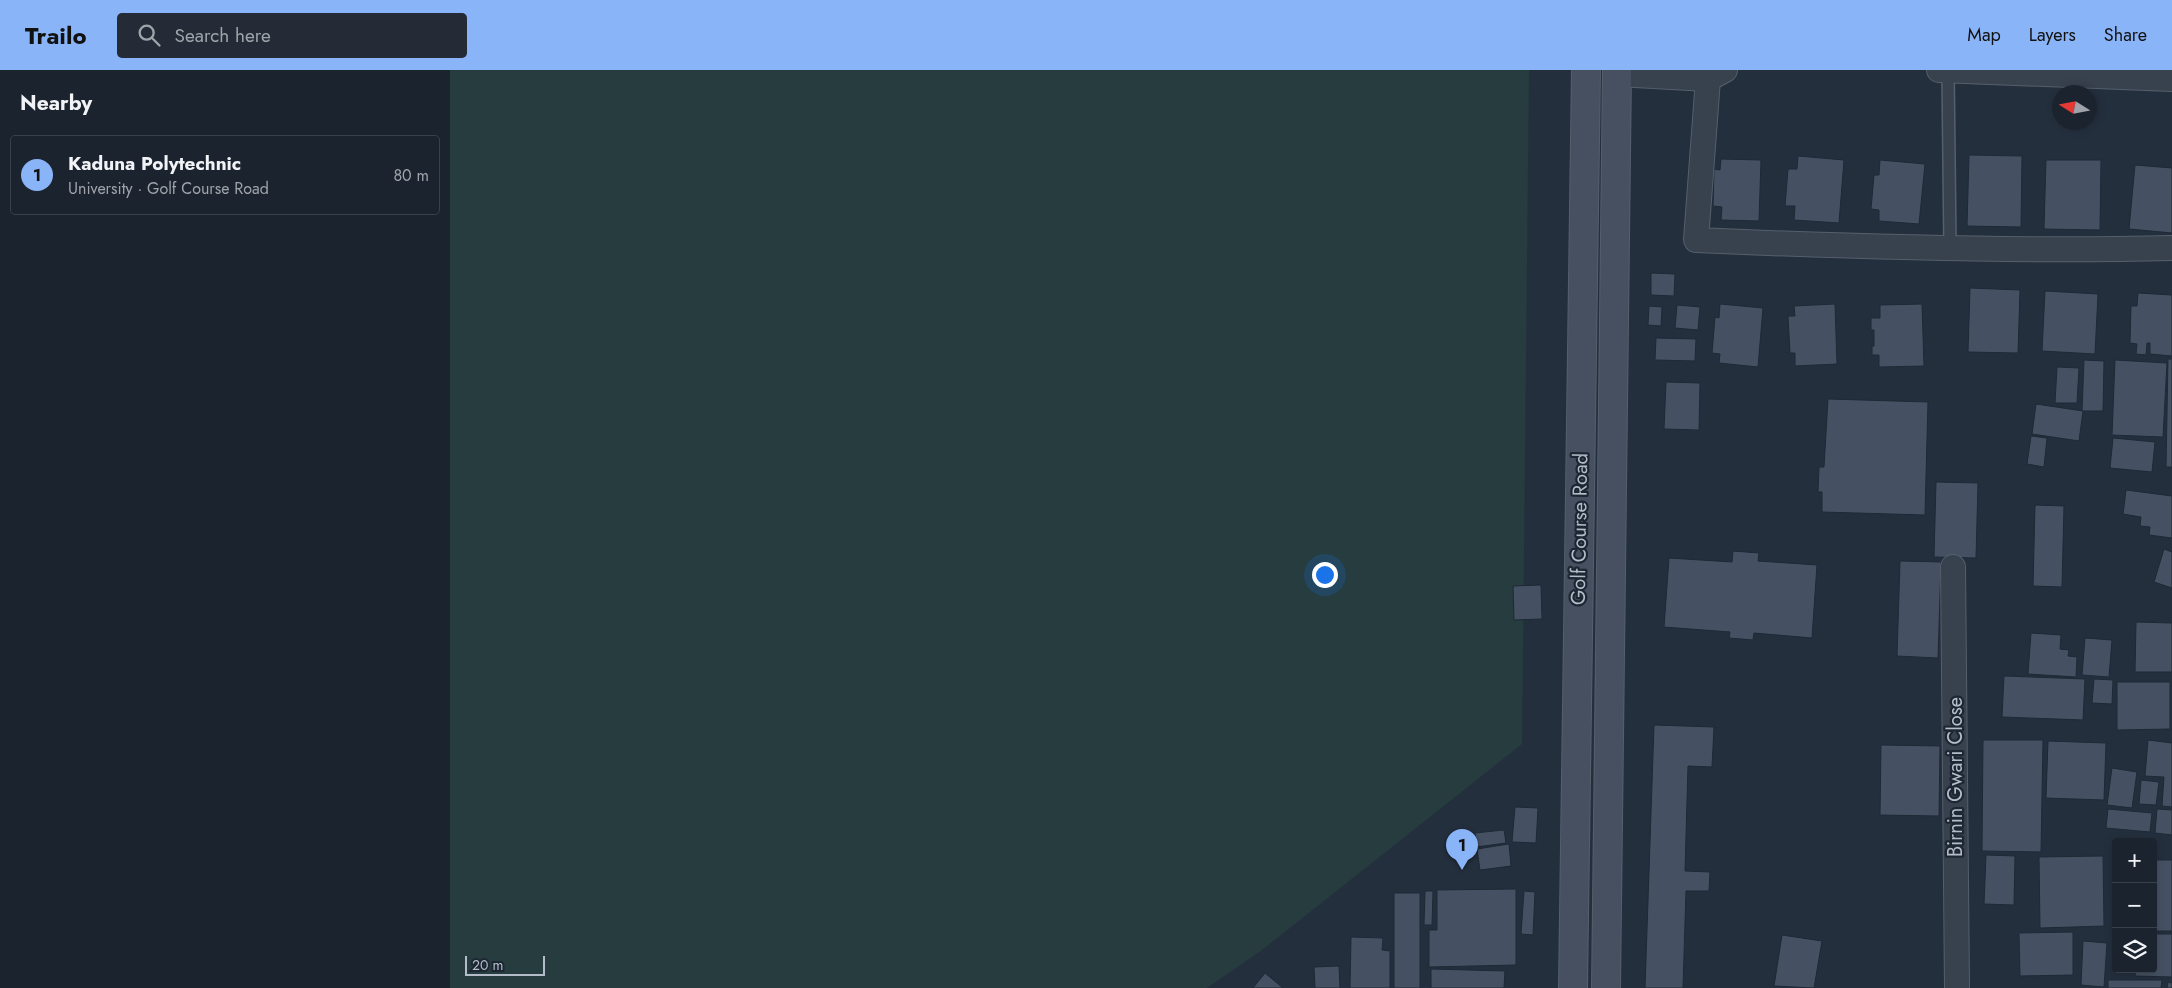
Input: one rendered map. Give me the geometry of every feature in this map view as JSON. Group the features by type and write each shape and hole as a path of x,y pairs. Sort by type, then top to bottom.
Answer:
{"street":[{"name":"Golf Course Road","path":"1573,988 1586,70"},
{"path":"1939,70 2036,72 2172,79"},
{"name":"Golf Course Road","path":"1606,988 1617,72"},
{"path":"1617,72 1717,74 1696,240 1895,248 2115,250 2172,248"},
{"name":"Birnin Gwari Close","path":"1953,567 1957,988"}],"lane":[{"path":"1948,70 1950,248"}],"green space":[{"path":"450,70 1529,70 1522,744 1262,950 1207,988 450,988"}],"building":[{"path":"1969,155 2022,156 2021,227 1967,226"},
{"path":"1798,156 1844,160 1839,223 1794,220 1795,206 1785,206 1788,169 1797,169"},
{"path":"1721,159 1761,160 1759,221 1721,220 1722,207 1713,206 1714,169 1720,170"},
{"path":"1880,160 1925,164 1919,224 1879,221 1879,210 1871,209 1874,175 1879,175"},
{"path":"2046,160 2101,160 2100,230 2044,229"},
{"path":"2135,165 2172,168 2172,233 2129,229"},
{"path":"1651,273 1675,274 1674,296 1651,295"},
{"path":"1970,288 2020,290 2018,353 1968,352"},
{"path":"2045,291 2098,294 2095,354 2042,351"},
{"path":"2138,293 2172,295 2172,356 2150,354 2150,343 2147,343 2146,355 2136,354 2137,344 2130,343 2131,306 2137,306"},
{"path":"1720,304 1763,308 1758,367 1719,363 1720,354 1712,353 1715,317 1719,318"},
{"path":"1835,304 1837,364 1795,366 1795,353 1790,353 1788,316 1795,316 1794,306"},
{"path":"1922,304 1924,366 1879,367 1879,355 1872,355 1874,330 1871,330 1871,318 1880,318 1880,305"},
{"path":"1677,305 1700,307 1698,330 1675,328"},
{"path":"1649,306 1662,307 1661,326 1648,325"},
{"path":"1656,338 1696,339 1695,361 1655,360"},
{"path":"2168,359 2172,359 2172,467 2166,467"},
{"path":"2084,360 2104,361 2103,411 2082,411"},
{"path":"2115,360 2167,363 2163,437 2112,435"},
{"path":"2057,367 2079,368 2077,403 2055,403"},
{"path":"1666,382 1700,383 1699,430 1664,429"},
{"path":"1828,399 1928,402 1925,515 1822,512 1822,492 1818,492 1819,467 1824,467"},
{"path":"2036,404 2083,411 2079,441 2032,434"},
{"path":"2031,436 2047,438 2044,467 2027,464"},
{"path":"2113,438 2155,442 2152,472 2110,468"},
{"path":"1936,482 1978,483 1976,558 1934,557"},
{"path":"2126,490 2172,496 2172,538 2149,535 2150,527 2140,526 2141,517 2123,514"},
{"path":"2035,505 2064,506 2062,587 2033,586"},
{"path":"2164,549 2172,552 2172,588 2154,582"},
{"path":"1733,551 1759,553 1758,561 1817,565 1812,638 1754,633 1753,640 1729,638 1730,632 1664,627 1669,558 1732,562"},
{"path":"1900,561 1941,562 1938,658 1897,656"},
{"path":"1541,585 1542,619 1514,620 1513,586"},
{"path":"2136,622 2172,623 2172,672 2135,672"},
{"path":"2031,633 2061,635 2060,649 2069,650 2068,656 2077,657 2076,677 2028,674"},
{"path":"2085,638 2112,640 2109,677 2082,675"},
{"path":"2004,676 2085,679 2083,720 2002,717"},
{"path":"2094,679 2113,680 2112,704 2092,703"},
{"path":"2117,682 2170,682 2170,729 2117,730"},
{"path":"1654,725 1714,727 1712,767 1688,766 1685,871 1710,872 1709,891 1686,891 1683,988 1645,988"},
{"path":"1983,740 2043,740 2041,852 1982,851"},
{"path":"2148,740 2172,743 2172,807 2162,806 2164,777 2145,776"},
{"path":"2048,741 2106,743 2104,800 2046,798"},
{"path":"1881,745 1940,746 1939,816 1880,815"},
{"path":"2112,768 2137,772 2132,808 2107,805"},
{"path":"2141,780 2159,782 2156,805 2139,804"},
{"path":"1515,807 1538,808 1536,843 1512,842"},
{"path":"2108,809 2152,813 2150,832 2106,828"},
{"path":"2157,809 2172,810 2172,835 2155,833"},
{"path":"1504,830 1506,843 1476,847 1475,833"},
{"path":"1509,844 1511,866 1480,870 1477,849"},
{"path":"1986,855 2015,856 2014,905 1984,904"},
{"path":"2103,856 2104,926 2040,928 2039,857"},
{"path":"2157,860 2172,860 2172,931 2157,931"},
{"path":"1516,889 1516,965 1429,967 1429,930 1437,930 1437,890"},
{"path":"1425,891 1433,891 1432,925 1424,925"},
{"path":"1524,891 1535,892 1533,935 1521,934"},
{"path":"1394,893 1420,893 1420,988 1394,988"},
{"path":"2073,932 2073,975 2020,976 2019,933"},
{"path":"2157,934 2172,934 2172,977 2135,976 2135,973 2157,973"},
{"path":"1782,935 1822,941 1814,988 1774,986"},
{"path":"1351,937 1383,938 1382,950 1390,951 1390,988 1350,988"},
{"path":"2083,941 2107,943 2104,987 2081,985"},
{"path":"1339,966 1340,988 1315,988 1314,967"},
{"path":"1431,969 1505,971 1504,988 1431,988"},
{"path":"1265,973 1283,988 1253,988"},
{"path":"2108,980 2162,980 2161,988 2108,988"},
{"path":"2168,982 2172,983 2172,988 2167,988"}],"place":[{"name":"Kaduna Polytechnic","path":"1462,870"}]}
